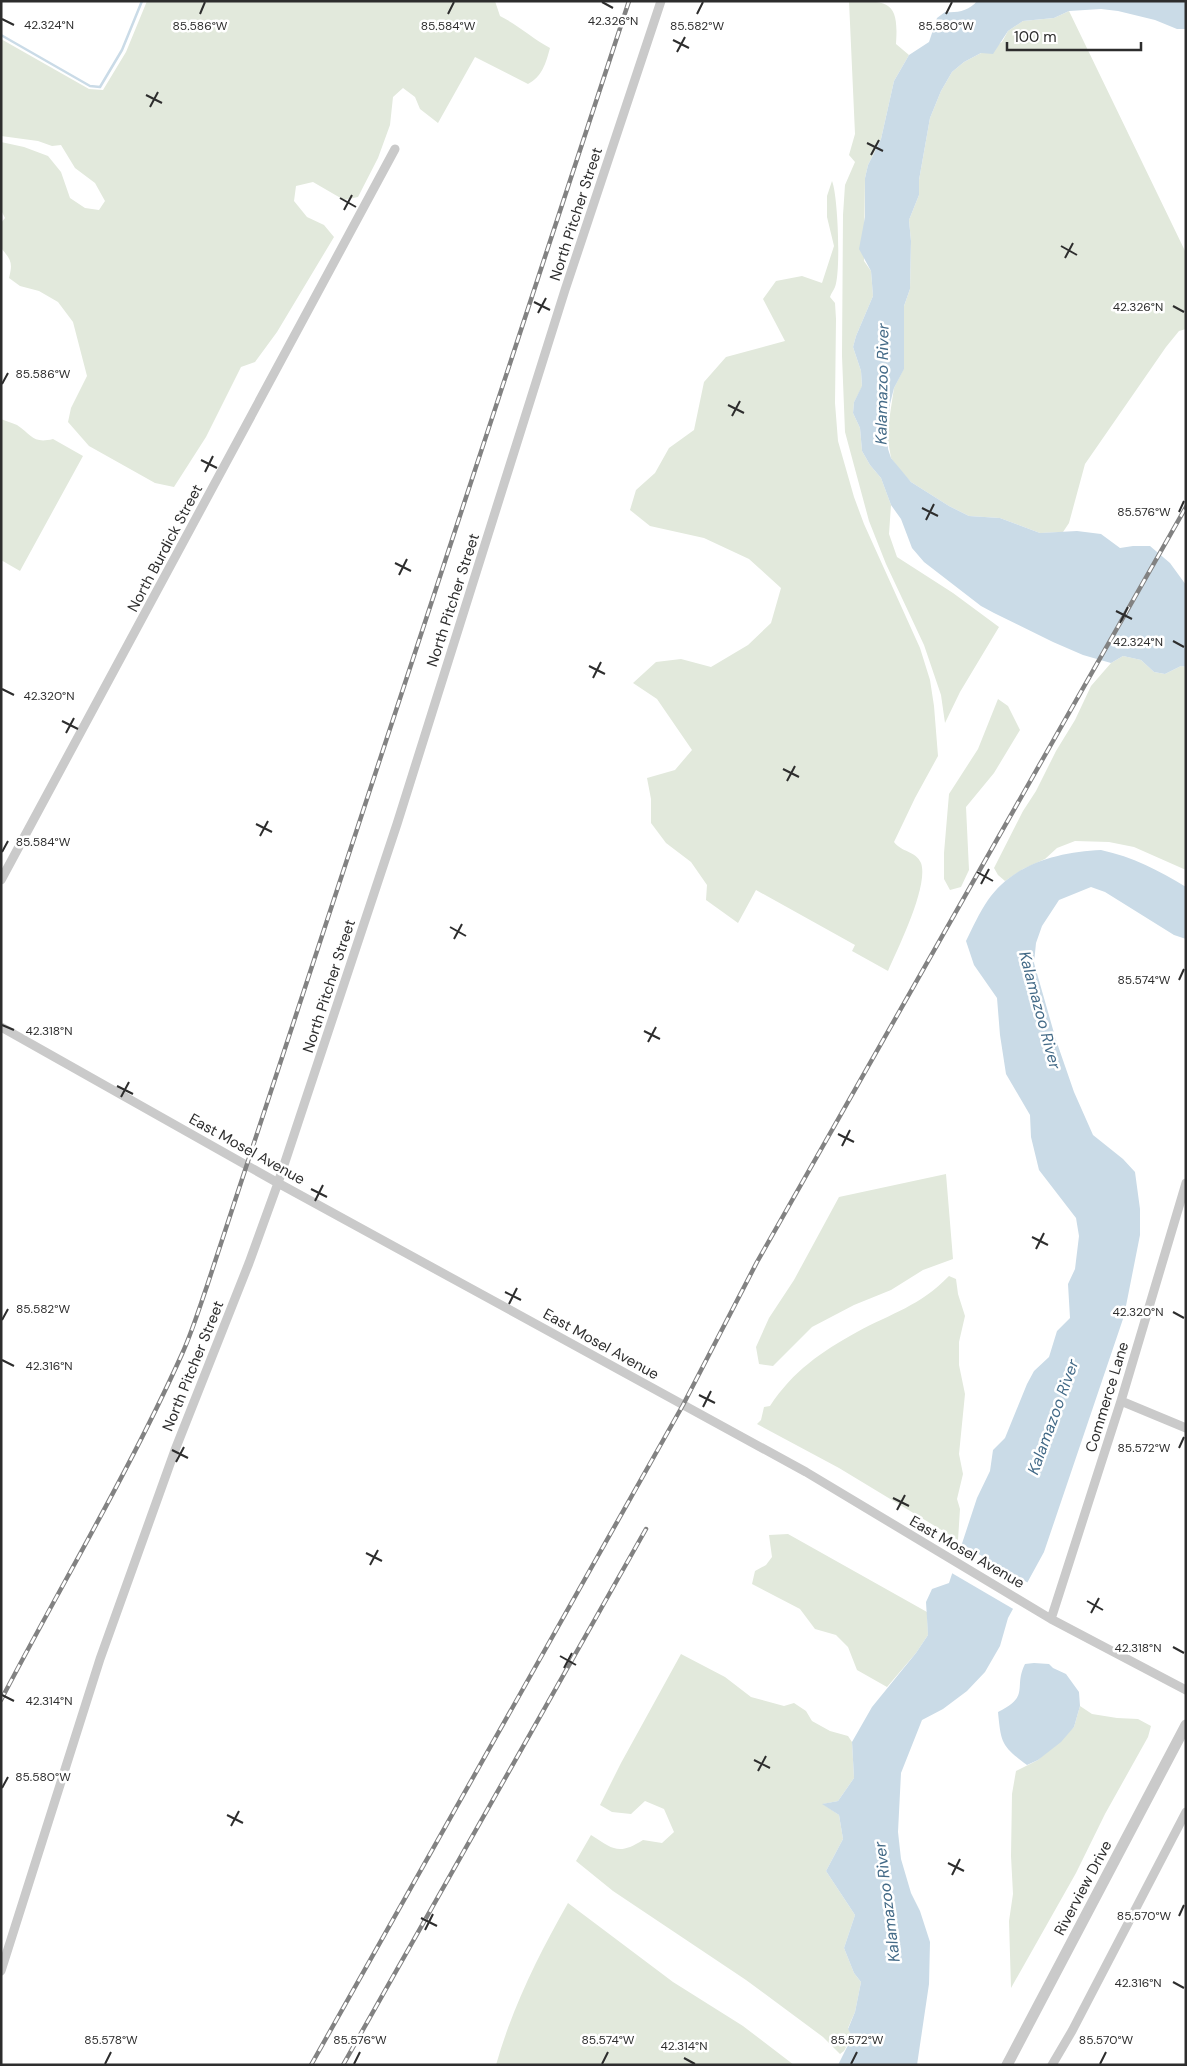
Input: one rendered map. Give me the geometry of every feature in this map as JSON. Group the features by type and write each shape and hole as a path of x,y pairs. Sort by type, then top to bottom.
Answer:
{"street":[{"name":"North Pitcher Street","path":"1,1972 100,1659 175,1450 249,1263 278,1183 397,824 565,290 661,1"},
{"name":"North Burdick Street","path":"1,880 395,149"},
{"name":"East Mosel Avenue","path":"1,1027 278,1183 798,1468 1021,1599 1051,1619 1186,1690"},
{"name":"Commerce Lane","path":"1051,1619 1121,1401 1186,1183"},
{"path":"1121,1401 1186,1428"},
{"name":"Riverview Drive","path":"1007,2065 1186,1725"},
{"path":"1052,2065 1072,2031 1186,1812"}],"shaded area":[{"path":"147,1 495,1 500,16 550,48 545,64 537,78 528,84 475,57 438,123 420,109 415,97 403,88 393,97 390,125 378,158 358,197 344,200 313,182 296,186 294,201 307,217 324,225 334,237 277,332 255,362 241,367 206,437 174,487 155,483 89,446 68,422 71,408 87,376 73,322 58,302 39,291 20,286 9,278 10,262 1,248 1,223 5,218 1,210 1,142 24,147 48,156 61,172 70,198 85,208 99,210 105,201 95,183 75,168 61,145 52,146 38,141 1,136 1,39 89,89 103,90 126,52"},
{"path":"849,1 882,3 889,6 896,19 896,44 909,55 894,81 881,139 868,165 865,178 864,261 871,271 873,296 853,347 861,371 862,387 854,402 853,413 860,428 862,451 870,465 881,478 891,505 889,534 897,557 953,593 999,627 960,692 945,723 941,695 924,645 886,564 869,521 845,432 842,356 843,215 845,185 855,162 849,155 855,134"},
{"path":"1069,11 1186,253 1186,329 1179,331 1166,347 1085,464 1069,523 1063,532 1040,533 1000,518 969,516 911,482 891,458 887,434 894,388 904,368 904,306 910,289 911,241 909,220 919,195 919,180 930,118 941,91 952,72 964,62 1002,42 1008,31 1023,21 1054,18"},
{"path":"832,181 836,201 838,234 837,279 830,297 835,303 836,319 835,403 838,441 864,524 920,648 930,680 938,756 894,842 900,848 919,859 922,873 917,901 888,971 852,951 855,945 756,890 738,923 706,900 707,885 691,862 666,843 651,823 651,799 647,778 675,770 692,750 657,699 633,683 656,662 681,659 711,667 748,645 771,623 781,588 749,559 704,538 650,526 630,510 636,490 655,473 669,448 694,430 704,382 726,357 785,341 763,299 776,281 802,276 822,283 834,246 827,217 827,196"},
{"path":"1,419 17,425 37,439 53,439 83,456 20,571 1,560"},
{"path":"1123,656 1141,660 1154,672 1165,674 1181,666 1186,667 1186,870 1134,847 1109,842 1075,841 1057,848 1045,859 1023,869 1005,881 994,868 1023,811 1075,720 1091,686 1111,663"},
{"path":"998,699 1008,706 1020,730 994,773 966,807 969,870 961,887 950,890 944,879 944,853 949,794 978,749"},
{"path":"946,1174 953,1259 923,1270 891,1290 854,1305 812,1327 773,1366 759,1364 756,1347 769,1318 794,1280 839,1197"},
{"path":"949,1276 956,1279 958,1294 965,1316 959,1342 959,1365 965,1394 959,1454 963,1474 957,1499 960,1509 958,1540 839,1468 757,1424 761,1420 764,1407 770,1406 788,1382 809,1363 844,1339 916,1302"},
{"path":"788,1534 927,1612 928,1635 916,1653 887,1687 857,1670 848,1647 836,1635 815,1629 800,1609 752,1584 755,1571 766,1565 772,1557 769,1535"},
{"path":"681,1654 725,1677 751,1697 784,1706 794,1703 806,1711 812,1721 830,1731 848,1736 852,1742 854,1778 838,1801 823,1804 839,1815 843,1839 826,1871 855,1915 844,1948 854,1973 861,1982 855,2012 848,2028 852,2037 844,2051 840,2054 823,2037 746,1980 613,1891 576,1861 591,1835 611,1847 622,1849 643,1840 662,1843 674,1832 664,1809 645,1801 631,1814 612,1812 600,1805"},
{"path":"1080,1706 1092,1714 1138,1719 1151,1726 1148,1737 1105,1814 1076,1873 1011,1988 1009,1921 1013,1894 1011,1856 1012,1794 1016,1771 1038,1760 1074,1727"},
{"path":"568,1903 673,1982 743,2026 794,2065 496,2065 518,2002"}],"water":[{"name":"Kalamazoo River","path":"977,1 1186,1 1186,29 1177,29 1155,20 1118,11 1101,9 1069,11 1054,18 1023,21 1008,31 993,54 981,53 964,62 952,72 941,91 930,118 919,180 919,195 909,220 911,241 910,289 904,306 904,369 894,388 890,404 887,434 888,449 891,458 911,482 969,516 1000,518 1040,533 1077,531 1101,534 1120,548 1150,546 1170,563 1186,585 1186,667 1181,666 1165,674 1154,672 1141,660 1123,656 1111,663 1083,655 981,606 924,562 912,548 901,519 891,505 881,478 870,465 862,451 860,428 853,413 854,402 862,386 861,371 853,347 873,296 871,271 859,249 865,217 865,178 868,165 881,139 894,81 909,55 929,42 937,18 945,12 958,12 967,9"},
{"name":"Kalamazoo River","path":"1101,850 1124,856 1145,865 1186,887 1186,939 1174,935 1105,892 1091,887 1059,900 1042,926 1036,943 1034,963 1056,1040 1074,1092 1093,1135 1123,1159 1135,1172 1140,1209 1140,1235 1124,1316 1044,1552 1008,1618 1000,1646 985,1672 967,1691 943,1709 922,1720 901,1773 898,1832 901,1859 911,1893 920,1911 930,1942 929,1984 917,2065 838,2065 852,2037 848,2029 855,2012 861,1982 854,1973 844,1948 855,1915 826,1871 843,1839 839,1815 822,1804 838,1801 854,1778 852,1742 872,1707 916,1653 928,1635 926,1602 932,1589 949,1583 977,1498 990,1471 993,1450 1005,1438 1034,1371 1049,1357 1057,1331 1070,1318 1068,1284 1075,1269 1079,1236 1076,1218 1039,1170 1031,1137 1030,1115 1006,1074 997,998 974,965 966,941 988,900 999,887 1024,868 1069,853"},
{"path":"1025,1664 1049,1664 1066,1674 1079,1692 1080,1706 1074,1727 1061,1742 1038,1760 1027,1765 1012,1753 1004,1743 1000,1731 998,1712 1008,1706 1018,1696 1020,1679"}],"pier":[{"path":"960,1543 1030,1584 1015,1610 950,1572"}],"waterway":[{"path":"1,35 90,86 100,87 122,50 142,1"}],"railway":[{"path":"1,1700 140,1442 192,1329 629,1"},
{"path":"311,2065 683,1405 757,1262 1186,507"},
{"path":"343,2065 646,1529"}]}
